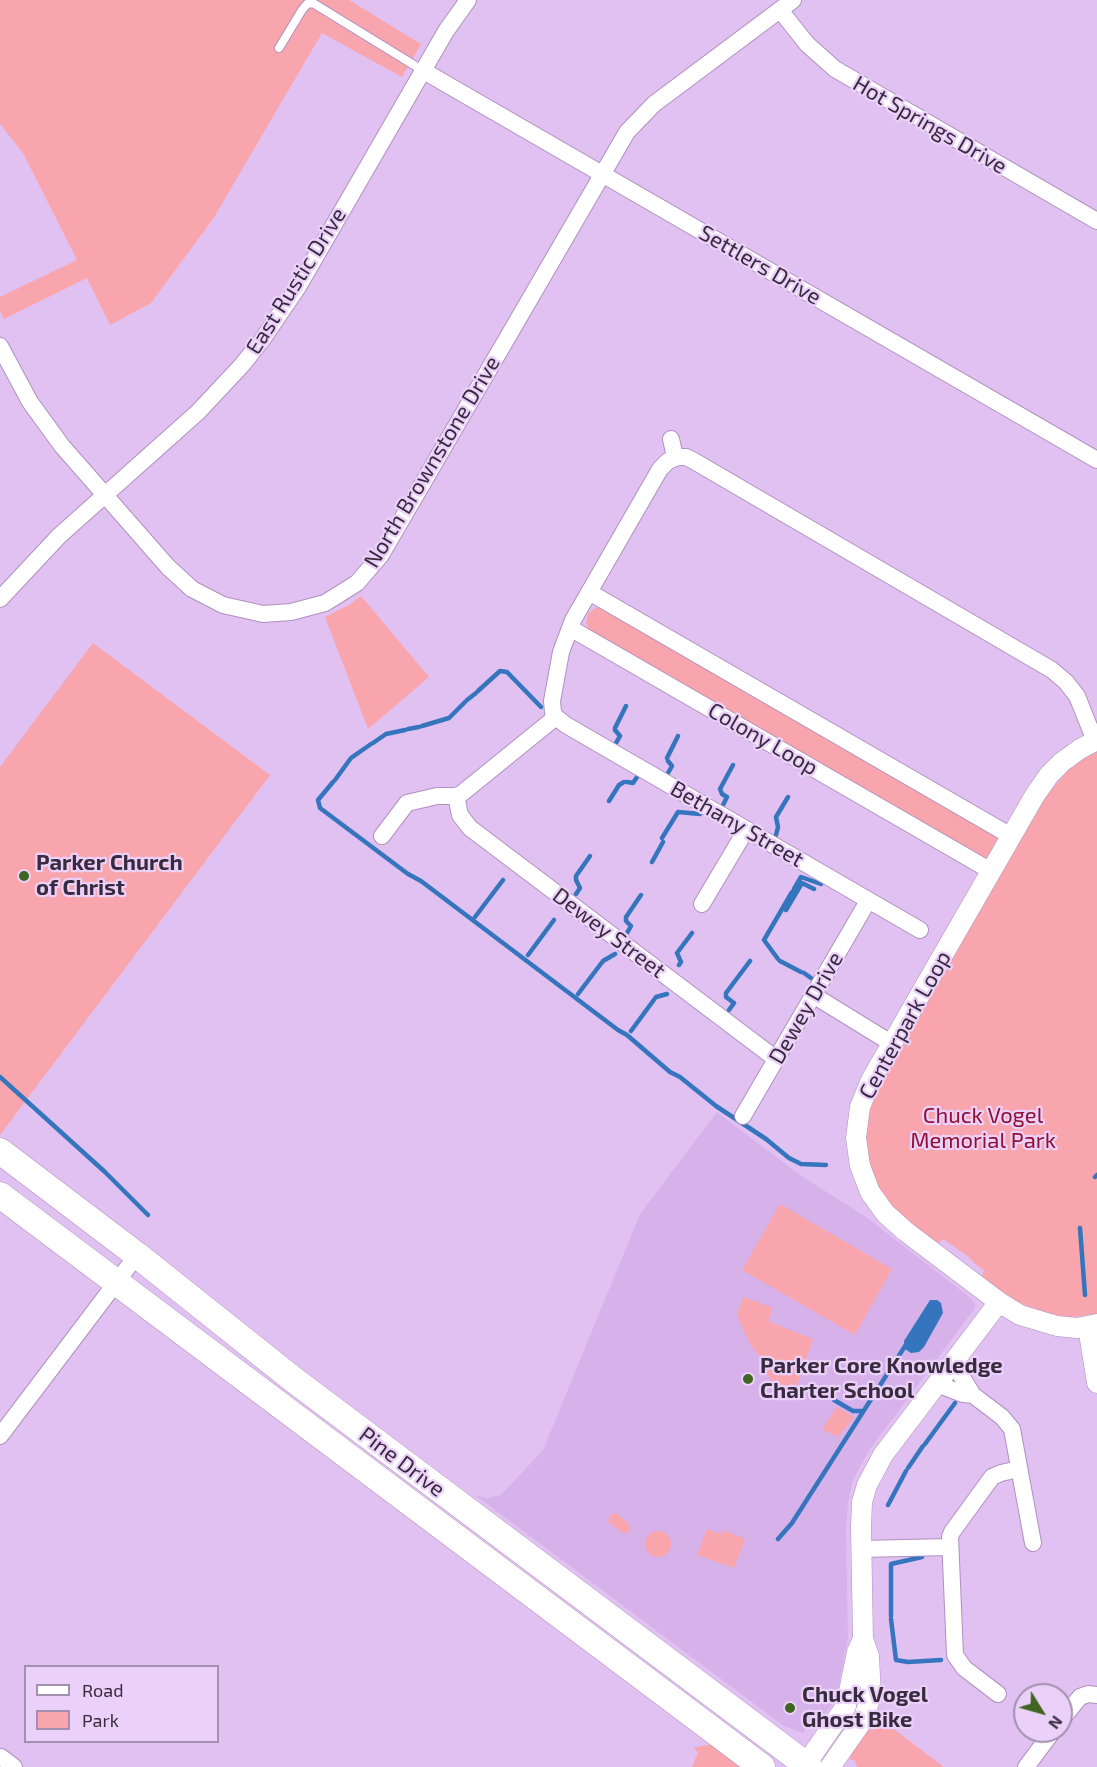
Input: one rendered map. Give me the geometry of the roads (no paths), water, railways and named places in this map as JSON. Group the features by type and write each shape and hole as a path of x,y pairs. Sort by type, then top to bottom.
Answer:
{"main road":[{"name":"Pine Drive","path":"0,1151 354,1426 806,1766"},
{"name":"Pine Drive","path":"0,1195 762,1767"}],"street":[{"name":"East Rustic Drive","path":"0,599 48,546 190,420 262,340 298,287 422,70 453,19 468,0"},
{"name":"North Brownstone Drive","path":"0,346 16,380 62,446 174,573 192,589 223,605 255,613 284,613 319,605 345,592 363,577 381,555 627,132 646,110 786,5"},
{"name":"Hot Springs Drive","path":"786,5 807,44 835,69 1097,221"},
{"name":"Settlers Drive","path":"422,70 1097,460"},
{"path":"671,439 675,457"},
{"path":"382,836 410,801 437,796 456,796 468,789 556,717 552,701 561,652 570,628 660,469 665,462 682,456 1046,666 1062,678 1077,696 1096,740"},
{"name":"Colony Loop","path":"589,592 1011,836"},
{"name":"Colony Loop","path":"570,628 991,871"},
{"name":"Bethany Street","path":"556,717 920,930"},
{"name":"Centerpark Loop","path":"1093,1326 1065,1327 1044,1324 1020,1315 999,1302 892,1221 876,1201 865,1181 857,1149 858,1113 868,1085 1011,836 1035,795 1050,775 1075,752 1096,740"},
{"name":"Dewey Street","path":"456,796 460,815 470,828 777,1059"},
{"path":"702,904 746,830"},
{"name":"Dewey Drive","path":"743,1116 868,900"},
{"path":"813,995 891,1043"},
{"path":"0,1436 136,1255"},
{"path":"830,1767 859,1726 869,1703 871,1686 869,1656 863,1639 861,1511 871,1475 883,1455 999,1302"},
{"path":"1093,1326 1097,1383"},
{"path":"953,1363 973,1395 1010,1426 1033,1543"},
{"path":"937,1384 963,1394 973,1395"},
{"path":"998,1694 964,1668 955,1655 950,1547 952,1532 987,1483 995,1475 1019,1469"},
{"path":"861,1549 950,1547"},
{"path":"806,1766 846,1706 857,1652 863,1639"},
{"path":"1073,1705 1080,1697 1088,1694 1097,1695"},
{"path":"1026,1767 1044,1743"},
{"path":"0,1757 14,1767"}],"lane":[{"path":"279,48 304,7 313,3 422,70"}],"water":[{"path":"930,1300 937,1300 941,1303 943,1313 924,1347 919,1352 911,1353 905,1349 904,1341"}],"waterway":[{"path":"478,691 500,671 507,672 541,707"},
{"path":"467,700 476,693"},
{"path":"422,726 449,718 465,702"},
{"path":"615,728 626,706"},
{"path":"408,729 419,727"},
{"path":"373,743 386,734 405,730"},
{"path":"615,730 620,736 616,743"},
{"path":"667,758 678,736"},
{"path":"335,780 351,758 371,744"},
{"path":"668,761 672,766 668,773"},
{"path":"723,805 727,797 720,789 733,765"},
{"path":"627,782 633,783 637,777"},
{"path":"333,782 318,800 320,808 627,1035 670,1072 766,1139 789,1158 801,1164 826,1165"},
{"path":"609,801 619,785 624,782"},
{"path":"776,835 778,827 776,817 788,797"},
{"path":"662,838 678,812 700,814"},
{"path":"652,862 663,842"},
{"path":"576,894 580,888 576,876 590,856"},
{"path":"794,889 801,877 821,884"},
{"path":"475,917 503,880"},
{"path":"786,910 802,883 814,889"},
{"path":"778,959 764,940 792,892"},
{"path":"627,933 631,926 626,921 626,917 641,895"},
{"path":"528,955 554,920"},
{"path":"679,965 681,962 677,953 692,933"},
{"path":"578,994 603,961 615,954"},
{"path":"729,1010 734,1003 726,997 726,993 750,961"},
{"path":"780,961 801,972"},
{"path":"804,973 811,978"},
{"path":"631,1031 656,997 667,994"},
{"path":"0,1077 105,1172 148,1215"},
{"path":"1080,1228 1085,1295"},
{"path":"778,1539 792,1523 907,1343"},
{"path":"834,1400 853,1411 863,1411"},
{"path":"925,1444 955,1403"},
{"path":"908,1468 923,1446"},
{"path":"888,1505 906,1471"},
{"path":"891,1616 891,1564 922,1557"},
{"path":"891,1619 896,1660 908,1662 941,1660"}],"place":[{"name":"Parker Church of Christ","path":"24,876"},
{"name":"Parker Core Knowledge Charter School","path":"748,1379"},
{"name":"Chuck Vogel Ghost Bike","path":"790,1708"}],"park label":[{"name":"Chuck Vogel Memorial Park","path":"983,1128"}]}
